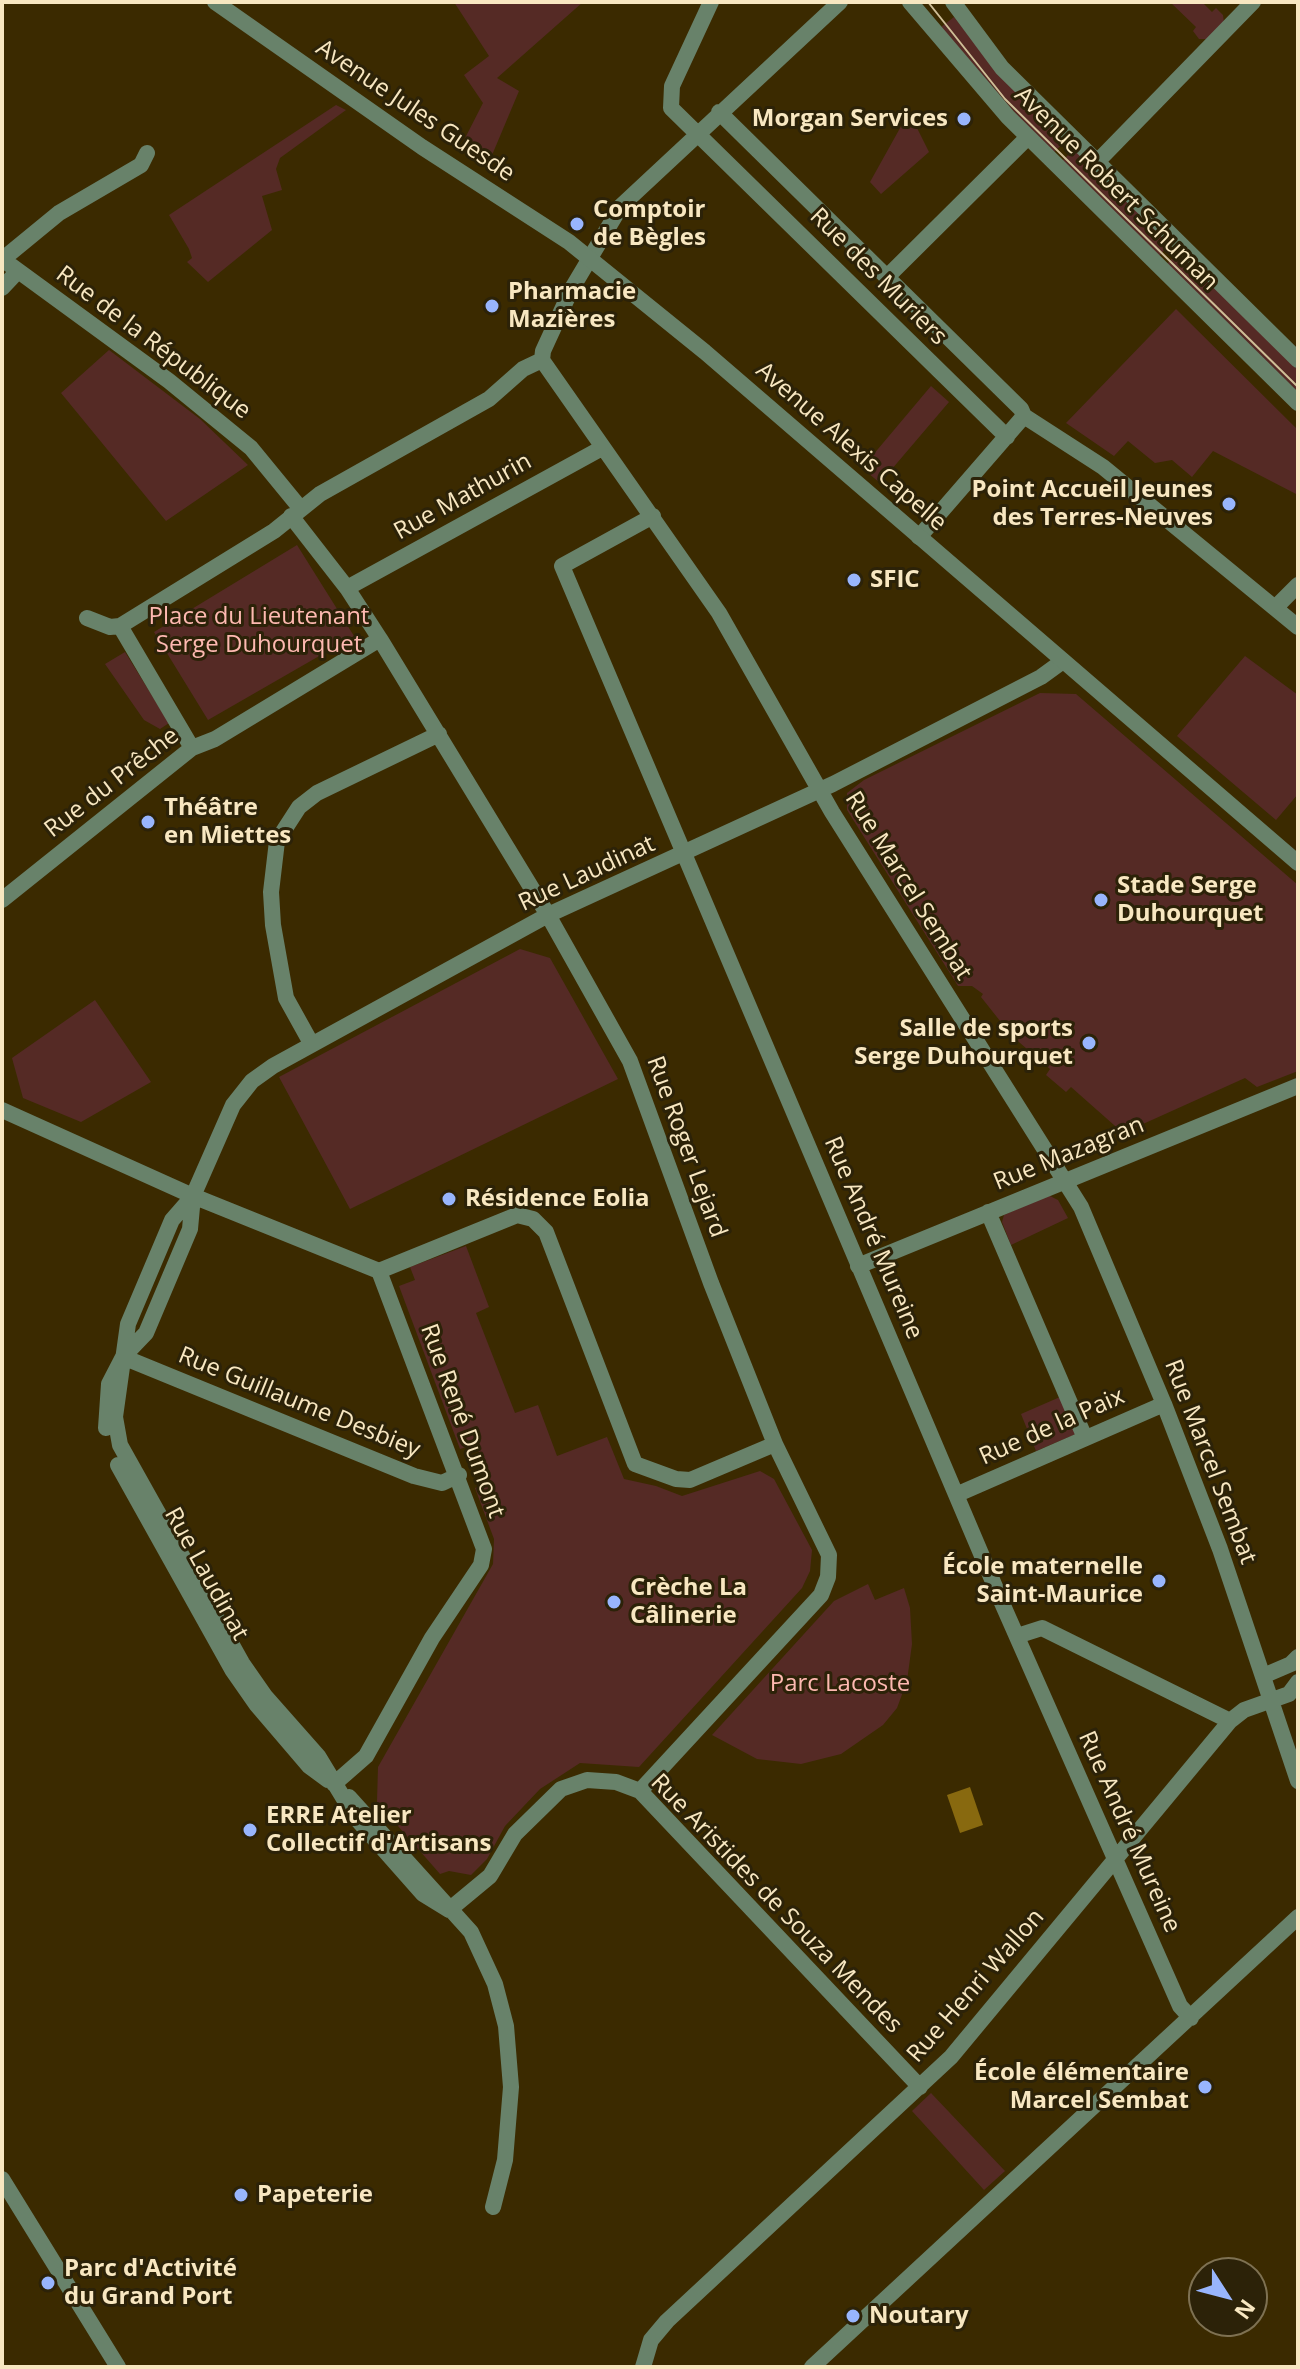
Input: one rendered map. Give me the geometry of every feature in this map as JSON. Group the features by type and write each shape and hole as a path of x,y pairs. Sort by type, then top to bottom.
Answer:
{"street":[{"name":"Avenue Jules Guesde","path":"215,2 589,258"},
{"name":"Rue des Muriers","path":"711,2 669,99 671,108 1007,437"},
{"path":"87,618 110,627 120,626 274,531 296,512 407,443 489,399 523,369 542,360 547,341 616,211 840,2"},
{"name":"Avenue Robert Schuman","path":"910,2 981,89 1298,403"},
{"name":"Avenue Robert Schuman","path":"953,2 1002,68 1298,360"},
{"path":"1098,161 1253,2"},
{"name":"Rue des Muriers","path":"719,112 1021,409 1024,416 1103,467 1298,627"},
{"path":"887,277 1028,137"},
{"path":"2,259 59,213 141,165 147,153"},
{"name":"Avenue Alexis Capelle","path":"589,258 1298,863"},
{"name":"Rue de la République","path":"2,259 169,381 251,448 296,512"},
{"path":"2,288 18,271"},
{"name":"Rue Marcel Sembat","path":"542,360 719,613 820,790 1066,1180 1164,1404 1220,1549 1298,1781"},
{"path":"919,537 1024,416"},
{"name":"Rue Mathurin","path":"347,588 602,448"},
{"name":"Rue Roger Lejard","path":"296,512 439,734 548,915 630,1061 711,1283 775,1444 829,1555 828,1577 821,1595 640,1791"},
{"name":"Rue André Mureine","path":"653,516 562,566 1017,1636 1180,2006 1191,2018"},
{"path":"1275,608 1298,585"},
{"path":"120,626 192,748"},
{"name":"Rue du Prêche","path":"2,900 192,748 215,739 380,639"},
{"name":"Rue Laudinat","path":"493,2207 510,2122 511,2087 506,2026 479,1947 471,1932 364,1810 309,1766 256,1704 233,1671 110,1450 104,1419 109,1384 123,1357 128,1324 172,1220 193,1196 233,1105 252,1081 311,1043 548,915 684,856 820,790 1041,677 1063,661"},
{"path":"311,1043 286,998 273,925 271,892 277,841 299,807 317,793 439,734"},
{"name":"Rue Mazagran","path":"858,1266 1298,1086"},
{"path":"2,1110 193,1196 379,1271 517,1215 533,1219 546,1232 635,1464 676,1479 690,1480 775,1444"},
{"path":"988,1212 1085,1438"},
{"name":"Rue René Dumont","path":"334,1784 366,1756 432,1638 481,1565 484,1549 459,1475 379,1271"},
{"name":"Rue Guillaume Desbiey","path":"123,1357 414,1476 442,1483 459,1475"},
{"name":"Rue de la Paix","path":"958,1494 1164,1404"},
{"path":"1017,1636 1042,1628 1230,1721 1244,1710 1289,1694 1298,1682"},
{"path":"1263,1676 1291,1664 1298,1657"},
{"name":"Rue Henri Wallon","path":"643,2367 651,2340 667,2321 951,2057 1230,1721"},
{"name":"Rue Aristides de Souza Mendes","path":"449,1910 490,1876 515,1834 561,1789 587,1780 616,1782 640,1791 920,2087"},
{"path":"812,2367 1298,1917"},
{"path":"2,2179 118,2367"}],"green space":[{"path":"454,2 583,2 497,78 519,91 487,167 460,148 483,103 464,75 489,56"},
{"path":"1170,2 1202,2 1212,12 1216,8 1223,15 1224,23 1208,39 1199,39 1193,31 1196,27"},
{"path":"954,17 994,68 1066,141 1054,152 1017,115 941,27"},
{"path":"336,105 346,110 280,158 276,169 282,190 262,196 272,230 208,282 187,262 192,258 189,249 169,215"},
{"path":"909,112 929,152 881,194 870,182"},
{"path":"1074,149 1170,244 1159,256 1062,161"},
{"path":"1178,252 1298,370 1298,392 1167,264"},
{"path":"1176,309 1298,430 1298,495 1213,451 1192,477 1172,460 1155,463 1128,441 1114,456 1066,423"},
{"path":"109,350 200,419 248,465 166,521 61,393"},
{"path":"931,386 949,402 880,483 862,468"},
{"name":"Place du Lieutenant Serge Duhourquet","path":"297,545 354,636 208,720 154,632"},
{"path":"125,652 169,723 160,729 144,720 105,664"},
{"path":"1245,656 1298,695 1298,794 1276,820 1177,736"},
{"name":"Stade Serge Duhourquet","path":"1040,693 1076,694 1298,885 1298,1071 1257,1087 1245,1078 1123,1133 1071,1087 1066,1092 1046,1075 1050,1069 1012,1036 981,997 983,994 972,986 958,986 847,810 847,793 864,780"},
{"path":"520,949 550,958 618,1079 350,1209 279,1077"},
{"path":"95,1000 151,1082 81,1122 23,1098 12,1058"},
{"path":"1048,1195 1058,1200 1068,1218 1011,1245 1002,1222 1004,1215"},
{"name":"Parc Lacoste","path":"466,1246 489,1307 476,1313 515,1413 538,1405 557,1456 607,1437 624,1479 682,1496 760,1471 774,1479 812,1550 810,1571 802,1588 639,1767 580,1763 540,1789 505,1826 487,1859 471,1875 449,1871 440,1874 377,1802 378,1767 493,1564 494,1539 475,1488 489,1481 476,1444 460,1449 399,1286 415,1280 410,1267"},
{"path":"1060,1397 1076,1434 1036,1451 1021,1414"},
{"name":"Parc Lacoste","path":"868,1584 875,1600 904,1588 910,1608 912,1644 907,1681 897,1708 883,1725 841,1754 801,1764 757,1759 712,1735 834,1601"},
{"path":"931,2093 1005,2171 984,2190 912,2111"}],"shaded area":[{"path":"970,1787 983,1825 960,1833 947,1795"}],"tram line":[{"path":"928,2 1005,99 1298,387"}],"place":[{"name":"Morgan Services","path":"964,119"},
{"name":"Comptoir de Bègles","path":"577,224"},
{"name":"Pharmacie Mazières","path":"492,306"},
{"name":"Point Accueil Jeunes des Terres-Neuves","path":"1229,504"},
{"name":"SFIC","path":"854,580"},
{"name":"Théâtre en Miettes","path":"148,822"},
{"name":"Stade Serge Duhourquet","path":"1101,900"},
{"name":"Salle de sports Serge Duhourquet","path":"1089,1043"},
{"name":"Résidence Eolia","path":"449,1199"},
{"name":"École maternelle Saint-Maurice","path":"1159,1581"},
{"name":"Crèche La Câlinerie","path":"614,1602"},
{"name":"ERRE Atelier Collectif d'Artisans","path":"250,1830"},
{"name":"École élémentaire Marcel Sembat","path":"1205,2087"},
{"name":"Papeterie","path":"241,2195"},
{"name":"Parc d'Activité du Grand Port","path":"48,2283"},
{"name":"Noutary","path":"853,2316"}]}
